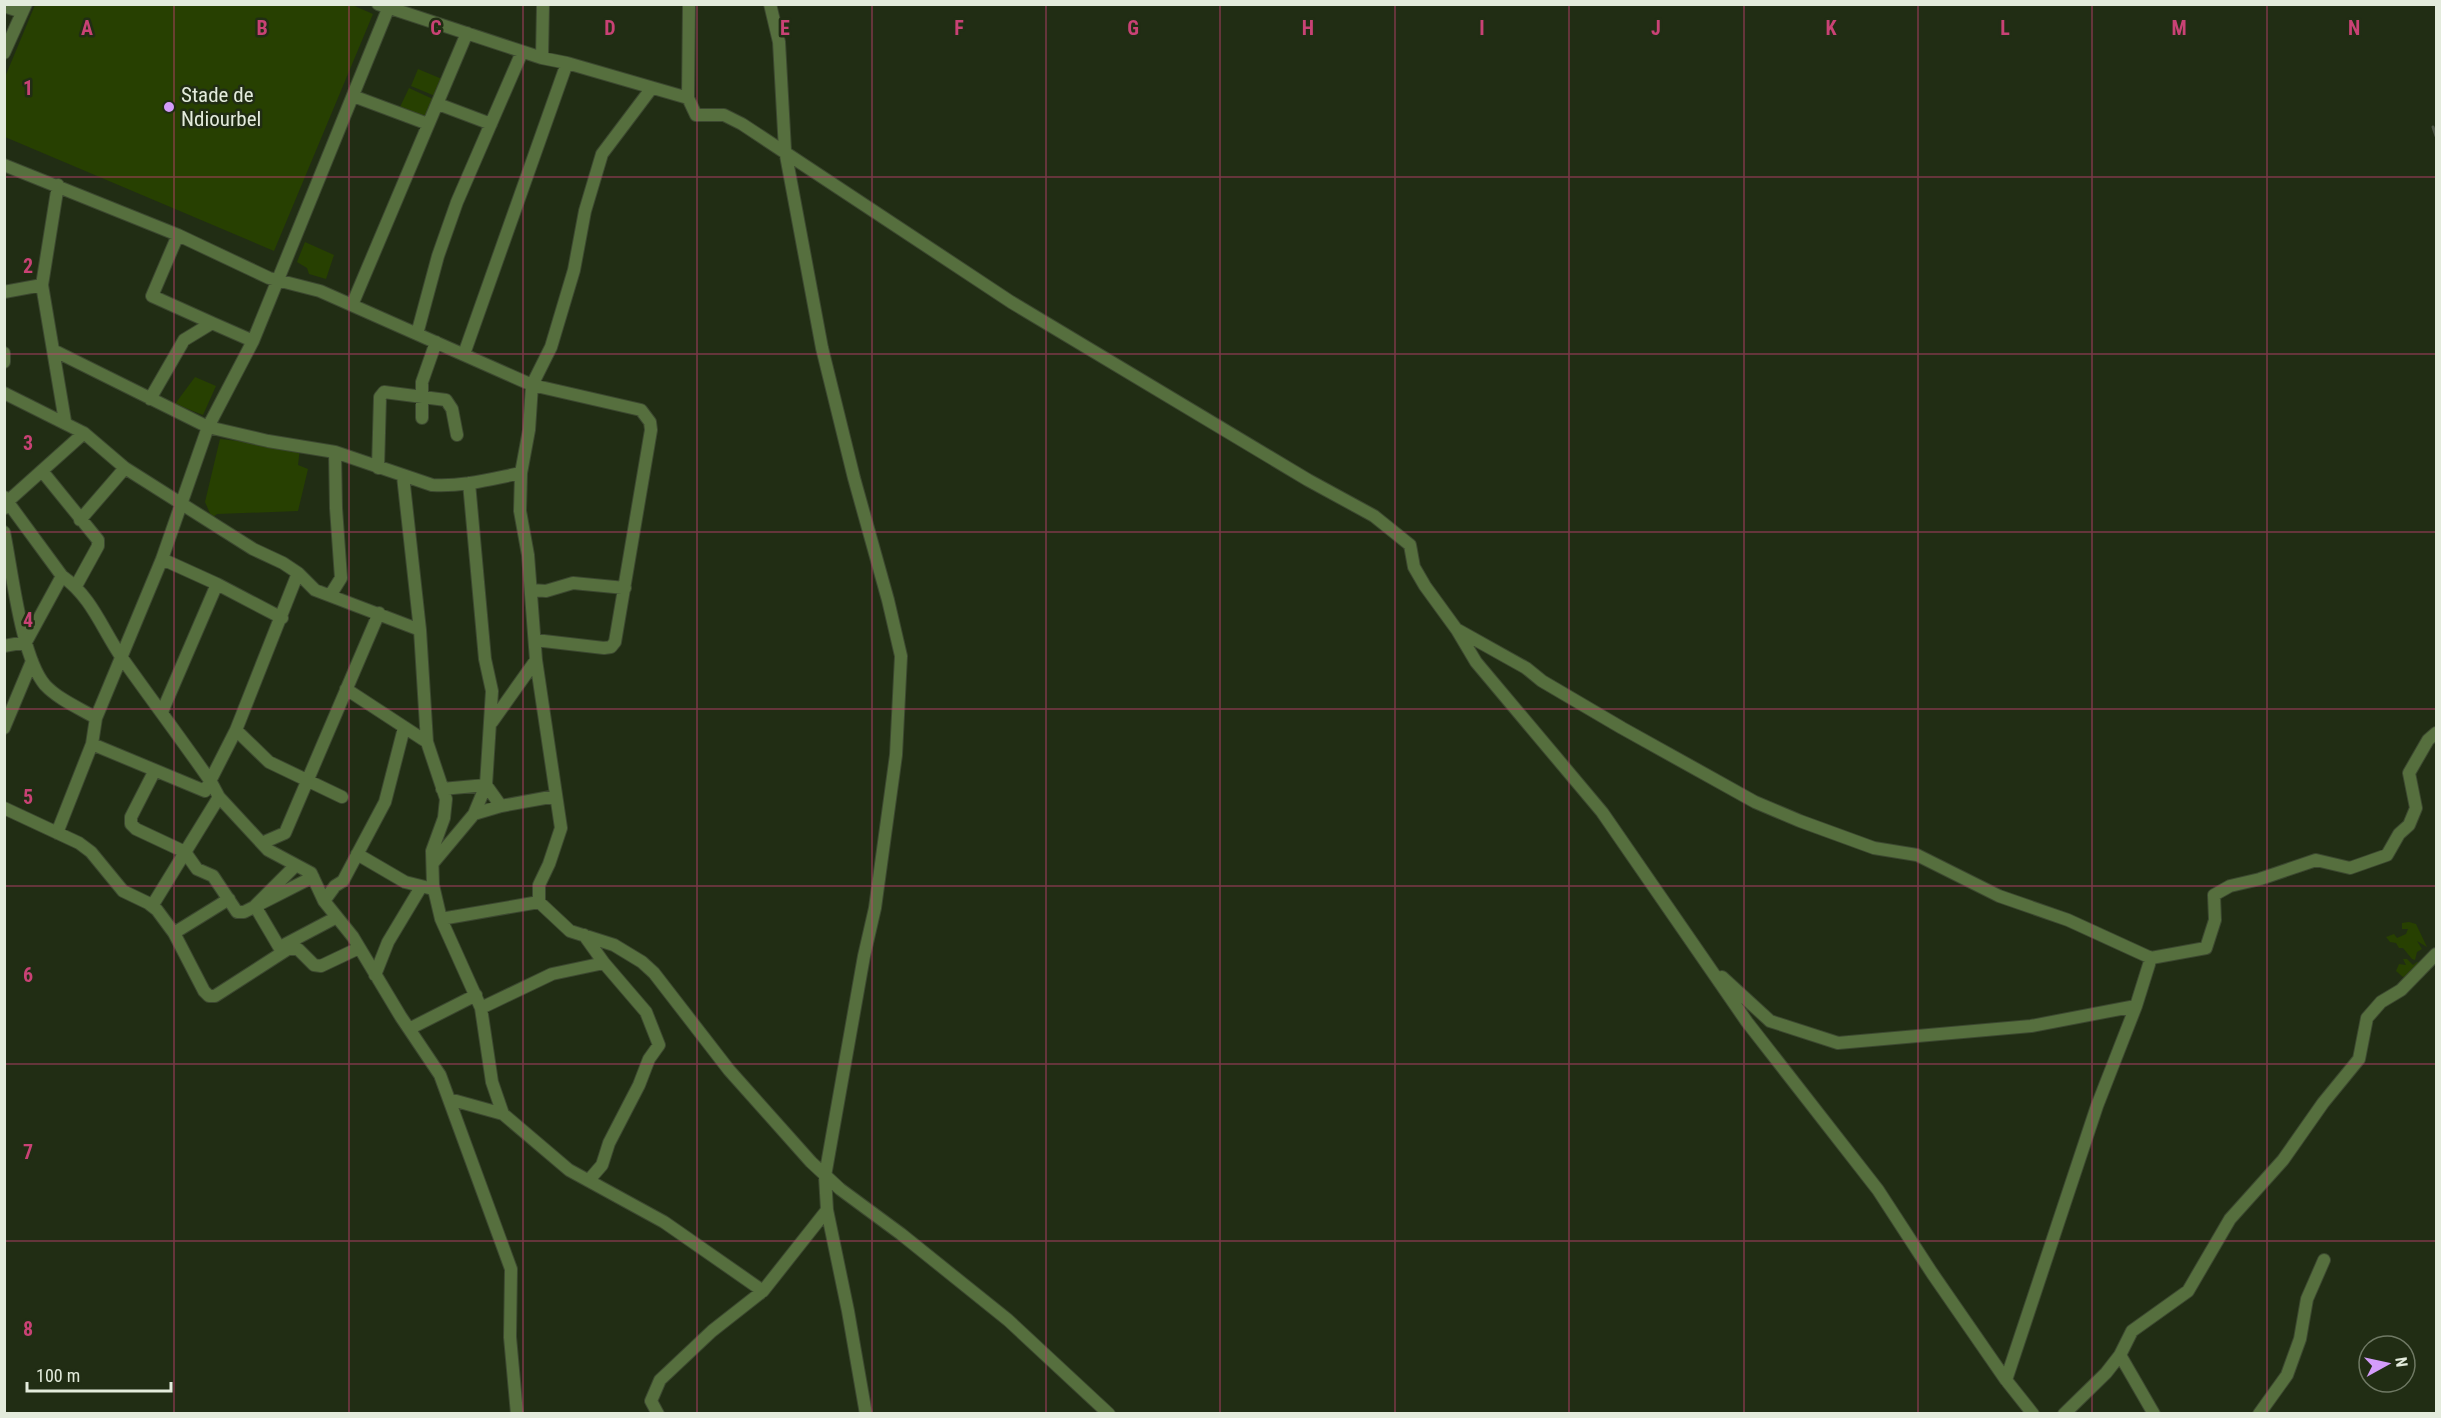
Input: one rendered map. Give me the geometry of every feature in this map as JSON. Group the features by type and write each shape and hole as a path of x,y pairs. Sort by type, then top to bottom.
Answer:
{"street":[{"path":"542,58 543,4"},
{"path":"689,4 688,98 696,115 724,115 785,150 1011,302 1308,480 1374,516 1410,545 1414,567 1419,577 1457,630 1476,662 1602,812 1747,1022 1878,1190 1932,1273 2033,1413"},
{"path":"770,4 779,42 785,150 822,348 901,656 896,755 875,908 864,956 825,1176 827,1210 866,1413"},
{"path":"4,6 24,8 4,53"},
{"path":"57,832 92,744 96,718 162,559 208,427 253,340 278,281 353,96 383,7 542,58 688,98"},
{"path":"352,305 466,33"},
{"path":"417,334 438,255 457,202 522,52"},
{"path":"464,354 567,63"},
{"path":"651,89 602,154 585,211 574,270 555,336 532,385 529,430 521,473 520,511 528,555 536,660 561,828 539,885 539,902 570,931 583,934 628,953 654,973 729,1071 825,1176 902,1234 1008,1320 1109,1413"},
{"path":"353,96 428,124"},
{"path":"438,104 491,124"},
{"path":"4,165 178,235 278,281 311,288 352,305 532,385 641,410 650,422 650,437 615,642 611,647 604,648 535,640"},
{"path":"58,185 42,285 65,421"},
{"path":"178,235 152,296 253,340"},
{"path":"4,292 42,285"},
{"path":"150,399 184,340 212,323"},
{"path":"422,418 420,396 422,382 435,342"},
{"path":"53,350 208,427 268,441 335,452 432,484 447,486 521,473"},
{"path":"4,353 4,362"},
{"path":"378,468 381,395 386,392 448,402 452,409 457,435"},
{"path":"4,393 65,421 84,433 125,468 254,549 298,573 315,590 331,594 420,630"},
{"path":"84,433 6,502 62,576 87,598 120,656 162,712 219,797 268,850 311,873 324,901 359,948 440,1075 511,1269 510,1337 517,1413"},
{"path":"331,594 341,578 335,452"},
{"path":"80,520 125,468"},
{"path":"42,471 98,540 98,546 76,586"},
{"path":"404,476 420,630 427,742 446,800 444,819 432,851 434,889 441,919 481,1008 492,1082 503,1114"},
{"path":"433,863 474,814 486,785 492,722 492,691 484,658 470,483"},
{"path":"4,532 8,571 26,642 40,679 53,693 96,718"},
{"path":"162,559 217,584 282,618"},
{"path":"92,744 154,772 205,791 236,730 298,573"},
{"path":"26,642 62,576"},
{"path":"531,590 546,591 573,583 625,588"},
{"path":"162,712 217,584"},
{"path":"262,843 285,833 379,613"},
{"path":"1457,630 1526,668 1542,681 1622,728 1755,802 1874,848 1917,855 1999,896 2068,920 2151,957 2206,948 2215,920 2214,895 2230,886 2260,879 2316,860 2350,868 2387,855 2399,834 2409,825 2416,808 2409,772 2428,740 2436,733"},
{"path":"4,646 26,642"},
{"path":"492,722 536,660"},
{"path":"4,728 32,661"},
{"path":"346,689 427,742"},
{"path":"324,901 335,886 343,881 385,802 404,728"},
{"path":"236,730 269,762 342,797"},
{"path":"154,772 131,817 131,824 136,829 185,852 197,869 213,876 237,912 244,912 313,877"},
{"path":"442,789 486,785"},
{"path":"486,785 501,806"},
{"path":"474,814 501,806 556,796"},
{"path":"152,906 219,797"},
{"path":"4,808 85,847 123,891 152,906 174,933 204,991 212,997 281,950 337,917"},
{"path":"357,854 405,882 434,889"},
{"path":"255,906 296,866"},
{"path":"375,975 388,942 421,887"},
{"path":"174,933 229,899"},
{"path":"441,919 539,902"},
{"path":"255,906 281,950"},
{"path":"583,934 604,963 646,1012 659,1045 649,1059 639,1085 609,1143 602,1165 588,1180"},
{"path":"281,950 295,948 314,965 321,966 359,948"},
{"path":"2064,1413 2106,1373 2120,1355 2132,1331 2188,1291 2230,1219 2283,1160 2323,1103 2359,1059 2367,1018 2382,1002 2401,990 2436,954"},
{"path":"2007,1380 2097,1106 2136,1006 2151,957"},
{"path":"481,1008 552,974 604,963"},
{"path":"1707,964 1770,1020 1838,1043 2031,1026 2136,1006"},
{"path":"409,1029 476,995"},
{"path":"449,1099 503,1114 569,1170 664,1222 762,1291"},
{"path":"658,1413 651,1401 660,1380 712,1331 762,1291 827,1210"},
{"path":"2259,1413 2287,1375 2300,1339 2307,1299 2324,1260"},
{"path":"2120,1355 2154,1413"}],"green space":[{"name":"Stade de Ndiourbel","path":"350,4 373,14 274,251 5,137 5,77 35,5"},
{"path":"418,69 442,79 435,96 411,86"},
{"path":"409,88 435,100 426,119 400,107"},
{"path":"305,242 334,255 326,279 309,274 307,268 297,262"},
{"path":"195,377 216,386 203,415 175,404"},
{"path":"220,439 300,448 298,465 308,469 298,511 217,514 212,518 205,502"},
{"path":"2402,923 2416,924 2427,947 2417,941 2422,949 2417,952 2415,960 2403,948 2399,948 2396,943 2390,942 2386,937 2394,934 2397,938 2406,934 2408,929 2402,929"},
{"path":"2403,959 2407,959 2413,965 2417,962 2421,964 2413,976 2403,977 2396,971 2399,964 2406,965"}],"waterway":[{"path":"2433,127 2436,136"}],"place":[{"name":"Stade de Ndiourbel","path":"169,107"}]}
